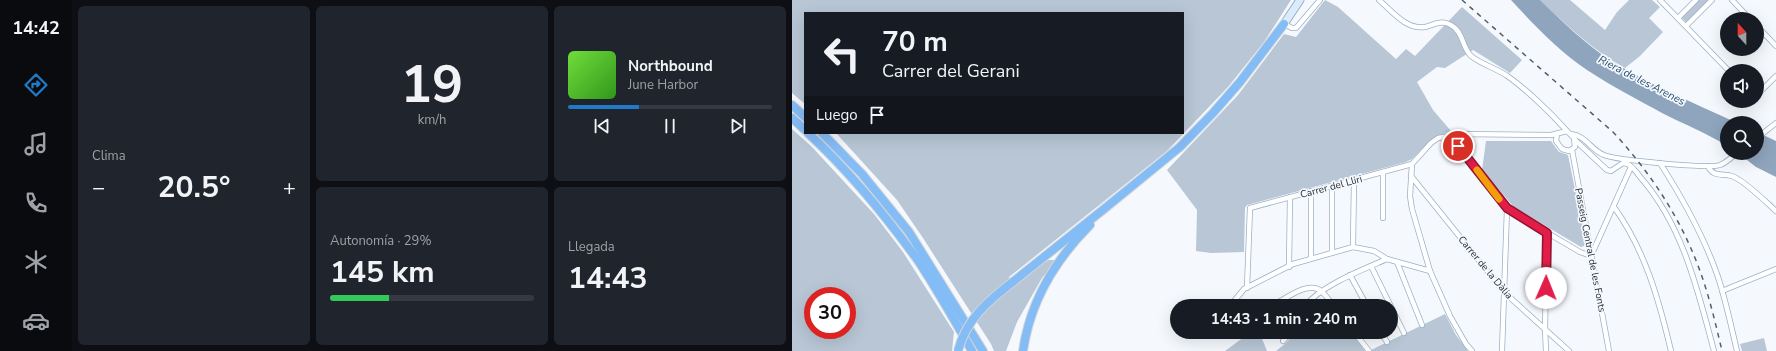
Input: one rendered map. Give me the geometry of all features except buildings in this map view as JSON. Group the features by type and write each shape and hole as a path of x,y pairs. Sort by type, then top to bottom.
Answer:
{"highway":[{"path":"958,351 964,333 974,316 1014,281 1151,171 1197,130 1240,82 1284,24"},
{"path":"792,106 804,116"},
{"path":"792,118 804,129"},
{"path":"809,134 857,183 897,233 920,264 972,351"},
{"path":"823,134 862,174 909,232 983,351"},
{"path":"1023,351 1030,320 1044,285 1055,266 1077,238 1104,209"}],"main road":[{"path":"1284,24 1300,0"}],"street":[{"path":"1284,24 1292,28 1296,28 1320,0"},
{"path":"1379,0 1410,25 1424,27 1443,22 1451,25 1460,33 1472,56 1506,75 1558,120 1575,140 1607,170 1611,171 1626,163 1631,167 1645,182 1678,238 1697,285 1714,351"},
{"path":"1660,0 1722,64"},
{"path":"1678,18 1696,0"},
{"path":"1686,26 1712,0"},
{"path":"1732,0 1743,12"},
{"path":"1764,33 1776,46"},
{"path":"1764,88 1776,76"},
{"path":"1764,132 1776,123"},
{"path":"1472,351 1466,344 1450,316 1430,271 1412,209 1410,196 1412,164 1431,143 1438,138 1458,134 1557,134 1562,131 1580,136 1594,150 1606,156 1660,163 1708,166 1719,166 1728,160"},
{"path":"1557,134 1556,139 1559,146 1564,150 1572,150 1575,147 1575,140"},
{"path":"1450,136 1507,208 1580,252 1591,256 1631,167"},
{"name":"Passeig Central de les Fonts","path":"1572,150 1609,351"},
{"path":"1660,163 1688,208 1702,236 1722,291 1737,351"},
{"name":"Carrer del Lliri","path":"1247,288 1250,208 1412,164"},
{"path":"1708,166 1711,172 1715,174 1733,176 1776,211"},
{"path":"1383,172 1383,218"},
{"name":"Carrer de la Dàlia","path":"1411,176 1505,293 1569,351"},
{"path":"1353,247 1354,180"},
{"path":"1332,186 1332,253"},
{"path":"1311,258 1312,191"},
{"path":"1289,267 1290,197"},
{"path":"1614,207 1637,247 1649,273 1657,296 1671,351"},
{"path":"1502,351 1507,208"},
{"path":"1546,351 1547,233"},
{"path":"1237,299 1247,288 1289,267 1311,258 1353,247 1374,251 1387,259 1430,271"},
{"path":"1312,299 1350,275 1387,259"},
{"path":"1397,262 1422,326"},
{"path":"1371,266 1404,333"},
{"path":"1722,291 1776,271"},
{"path":"1350,275 1363,299"},
{"path":"1285,299 1304,289 1315,289 1322,292 1328,299"},
{"path":"1360,339 1369,351"}],"shaded area":[{"path":"792,0 1291,0 1264,42 1228,87 1184,133 1184,12 804,12 804,103 792,93"},
{"path":"1325,0 1338,7 1396,59 1406,49 1415,56 1462,7 1522,60 1510,73 1473,50 1445,68 1437,67 1417,82 1433,110 1451,131 1433,138 1412,159 1406,162 1247,205 1245,208 1244,252 1211,253 1196,251 1197,210 1167,170 1238,95 1284,34 1296,37"},
{"path":"1540,0 1570,0 1605,30 1617,12 1629,0 1652,0 1660,7 1649,18 1663,32 1640,56 1625,68 1581,37"},
{"path":"1699,0 1709,0 1686,22 1681,17"},
{"path":"792,129 812,147 874,214 903,252 954,332 952,351 792,351"},
{"path":"837,134 1183,134 1167,151 1009,277 1010,282 1049,260 1054,260 1054,264 1042,278 1017,322 1006,351 994,351 923,238 897,200"},
{"path":"1486,141 1551,141 1559,152 1568,155 1586,244 1584,246 1581,247 1514,207 1482,170"},
{"path":"1445,314 1456,335 1468,351 1369,351 1394,339 1398,339 1398,337"},
{"path":"1764,338 1767,351 1742,351 1740,344"},
{"path":"1241,339 1262,339 1267,351 1225,351"},
{"path":"1290,339 1356,339 1365,351 1276,351"}],"water":[{"name":"Riera de les Arenes","path":"1511,0 1540,0 1582,39 1610,60 1656,86 1721,116 1720,116 1720,142 1662,113 1587,70 1557,46"},
{"path":"1764,135 1776,141 1776,177 1756,167 1747,160 1764,160"}],"railway":[{"path":"1462,0 1613,132 1639,162 1672,210 1697,263 1708,295 1722,351"}],"slow traffic":[{"path":"1477,170 1499,199"}],"route":[{"path":"1458,146 1507,208 1547,233 1546,288"}]}
